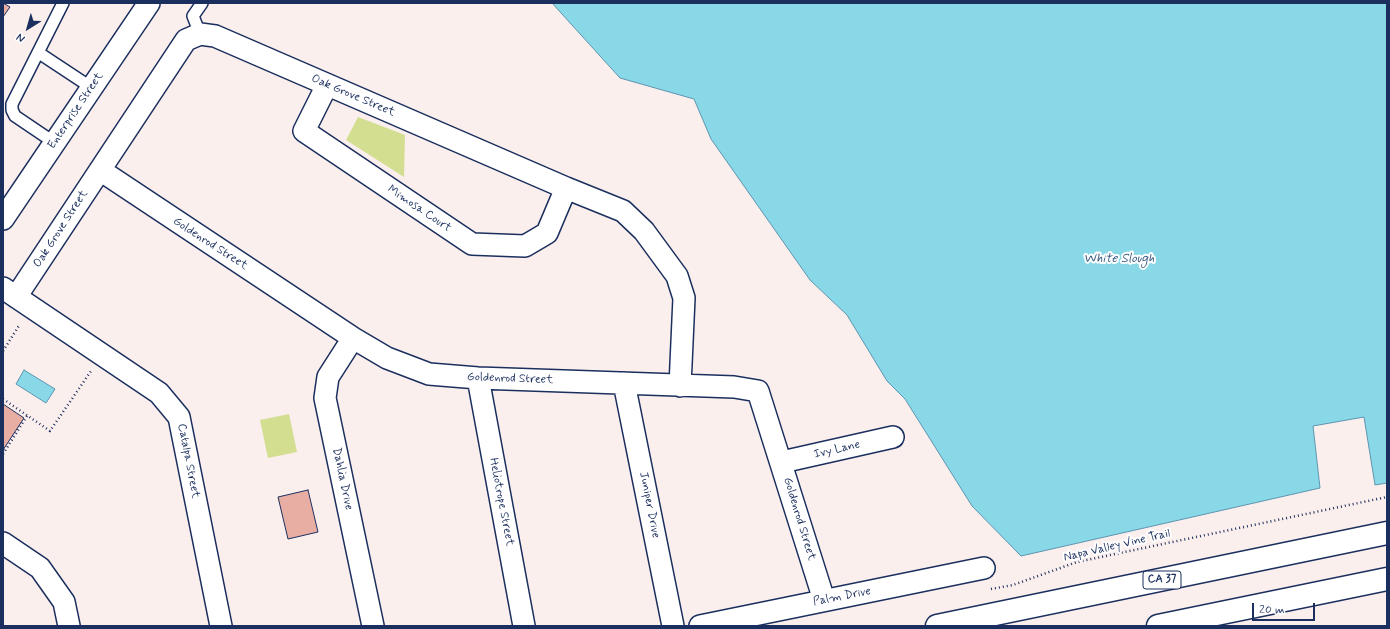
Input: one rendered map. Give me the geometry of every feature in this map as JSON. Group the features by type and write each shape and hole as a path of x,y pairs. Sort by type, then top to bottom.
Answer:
{"highway":[{"name":"CA 37","path":"937,626 1387,533"},
{"path":"1158,626 1387,579"}],"street":[{"name":"Enterprise Street","path":"3,219 149,3"},
{"name":"Oak Grove Street","path":"17,297 172,59 186,40 200,34 215,36 566,188 623,211 644,232 677,276 684,298 680,386"},
{"name":"Mimosa Court","path":"327,85 304,131 472,244 525,246 547,233 566,188"},
{"name":"Goldenrod Street","path":"100,170 352,338 387,358 429,374 478,378 734,387 758,391 782,462 824,600"},
{"name":"Catalpa Street","path":"17,297 159,393 179,417 221,626"},
{"name":"Dahlia Drive","path":"352,338 328,377 325,398 373,626"},
{"name":"Heliotrope Street","path":"478,378 524,626"},
{"name":"Juniper Drive","path":"624,383 673,626"},
{"name":"Ivy Lane","path":"782,462 892,437"},
{"path":"3,543 40,568 64,602 69,626"},
{"name":"Palm Drive","path":"700,626 984,568"}],"lane":[{"path":"55,143 15,116 12,110 12,104 63,3"},
{"path":"200,34 193,16 202,3"},
{"path":"39,53 92,88"}],"path":[{"path":"3,351 17,297"},
{"path":"3,399 50,431 102,354"},
{"path":"3,454 27,416"},
{"name":"Napa Valley Vine Trail","path":"990,589 1013,585 1077,562 1387,497"}],"green space":[{"path":"358,117 405,135 404,177 346,140"},
{"path":"289,414 297,452 268,458 260,420"}],"water":[{"name":"White Slough","path":"552,3 1387,3 1387,483 1375,485 1364,417 1313,426 1320,488 1021,556 972,506 905,399 887,381 847,315 810,280 711,139 694,99 620,78"},
{"path":"24,370 55,389 46,403 16,384"}],"building":[{"path":"3,3 10,7 3,17"},
{"path":"3,404 24,418 3,450"},
{"path":"308,490 318,532 288,539 278,497"}]}
